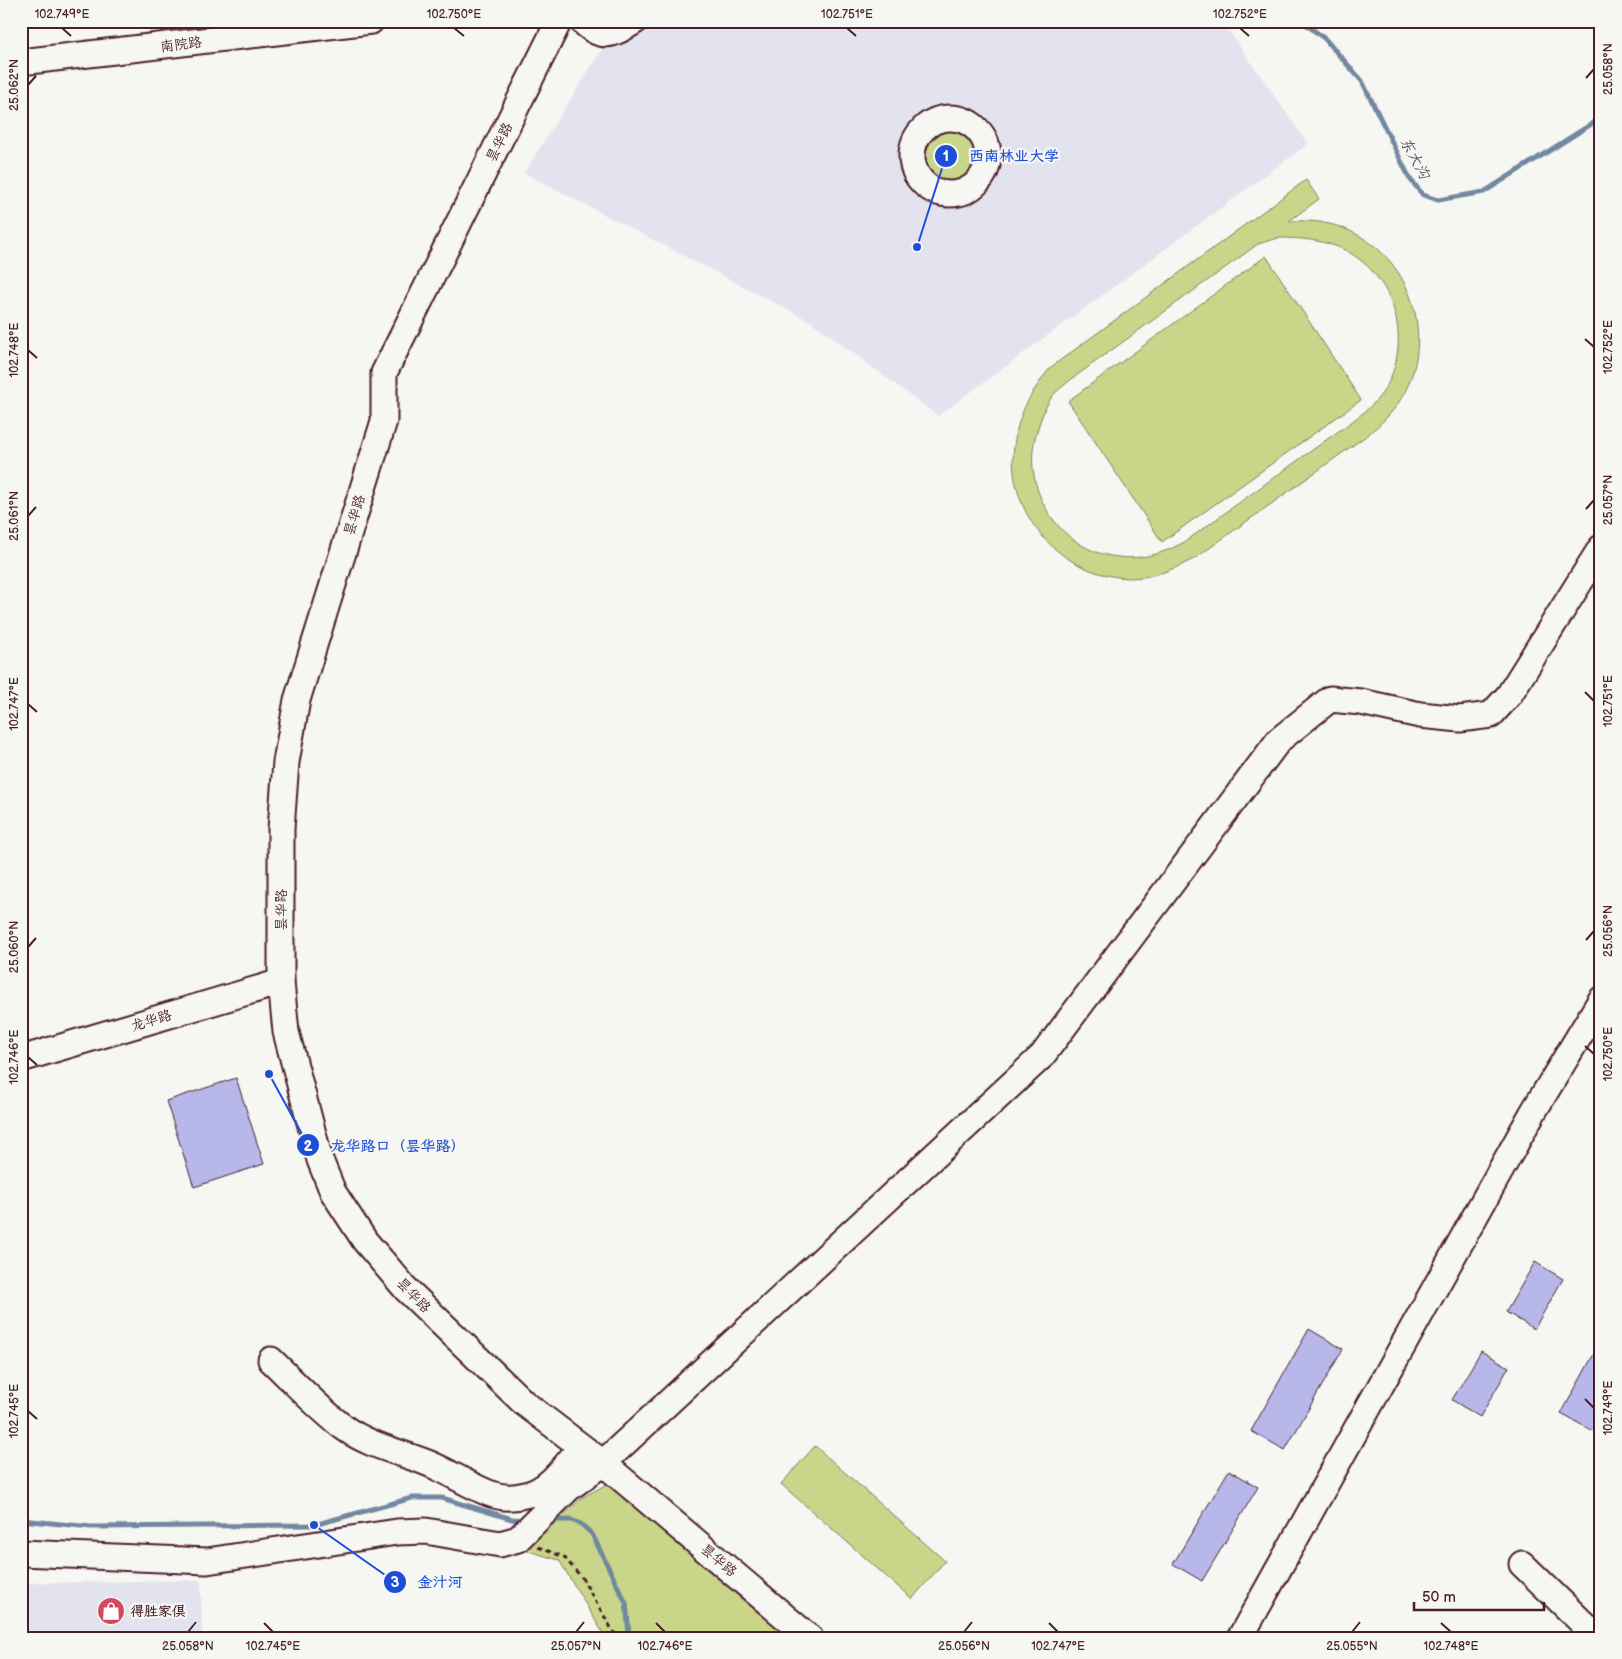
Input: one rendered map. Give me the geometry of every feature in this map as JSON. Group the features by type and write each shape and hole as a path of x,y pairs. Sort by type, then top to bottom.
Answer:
{"street":[{"name":"南院路","path":"21,62 371,21"},
{"name":"昙华路","path":"559,21 384,373 384,421 297,700 286,762 281,829 280,982 286,1032 320,1160 333,1192 366,1241 406,1289 524,1403 603,1463 810,1638"},
{"path":"582,21 592,31 609,35 636,21"},
{"path":"21,1553 207,1561 397,1532 426,1531 500,1544 518,1539 569,1488 603,1463 1042,1056 1279,740 1330,699 1361,702 1420,715 1460,719 1491,715 1509,695 1601,548"},
{"name":"龙华路","path":"21,1059 280,982"},
{"path":"1240,1638 1532,1114 1601,1000"},
{"path":"271,1360 344,1428 371,1443 410,1455 492,1494 508,1498 527,1495 542,1489 558,1474 581,1447"},
{"path":"1522,1564 1598,1638"}],"path":[{"path":"518,1539 564,1557 582,1578 617,1638"}],"shaded area":[{"path":"620,21 1222,21 1308,144 938,416 810,321 524,173"},
{"name":"得胜家俱","path":"201,1580 202,1638 21,1638 21,1583"}],"green space":[{"path":"949,127 960,129 973,140 978,156 976,167 965,180 949,185 938,183 925,172 920,156 922,145 933,132"},
{"path":"1306,180 1319,199 1289,221 1313,221 1337,226 1352,232 1373,245 1390,262 1404,282 1413,304 1417,327 1417,351 1412,374 1398,403 1376,428 1197,557 1164,572 1138,578 1102,574 1078,564 1057,550 1039,532 1025,510 1016,486 1013,461 1016,434 1021,415 1029,398 1051,367","holes":["1278,238 1321,242 1345,250 1362,261 1387,292 1394,310 1398,329 1398,349 1394,368 1383,392 1372,405 1354,420 1178,545 1154,555 1127,558 1097,552 1078,543 1061,529 1048,512 1039,493 1034,473 1033,452 1037,431 1049,401 1069,381 1258,244"]},
{"path":"1266,256 1361,400 1162,542 1068,401"},
{"path":"815,1446 945,1561 912,1599 781,1484"},
{"path":"607,1484 791,1638 606,1638 559,1560 525,1550 583,1497"}],"building":[{"path":"236,1078 264,1164 194,1187 166,1101"},
{"path":"1535,1262 1563,1279 1534,1329 1506,1312"},
{"path":"1309,1329 1343,1349 1285,1450 1251,1431"},
{"path":"1601,1341 1601,1435 1561,1414"},
{"path":"1481,1351 1509,1367 1480,1417 1452,1400"},
{"path":"1229,1470 1258,1487 1202,1581 1173,1564"}],"waterway":[{"name":"东大沟","path":"1302,21 1325,39 1362,81 1410,179 1423,195 1438,200 1484,192 1601,118"},
{"path":"21,1520 91,1527 314,1525 412,1498 442,1498 512,1519 526,1520"},
{"path":"549,1520 571,1520 581,1524 592,1534 626,1603 629,1634 632,1638"}],"place":[{"name":"西南林业大学","path":"917,247"},
{"name":"龙华路口（昙华路）","path":"269,1074"},
{"name":"金汁河","path":"314,1525"},
{"name":"得胜家俱","path":"111,1611"}]}
